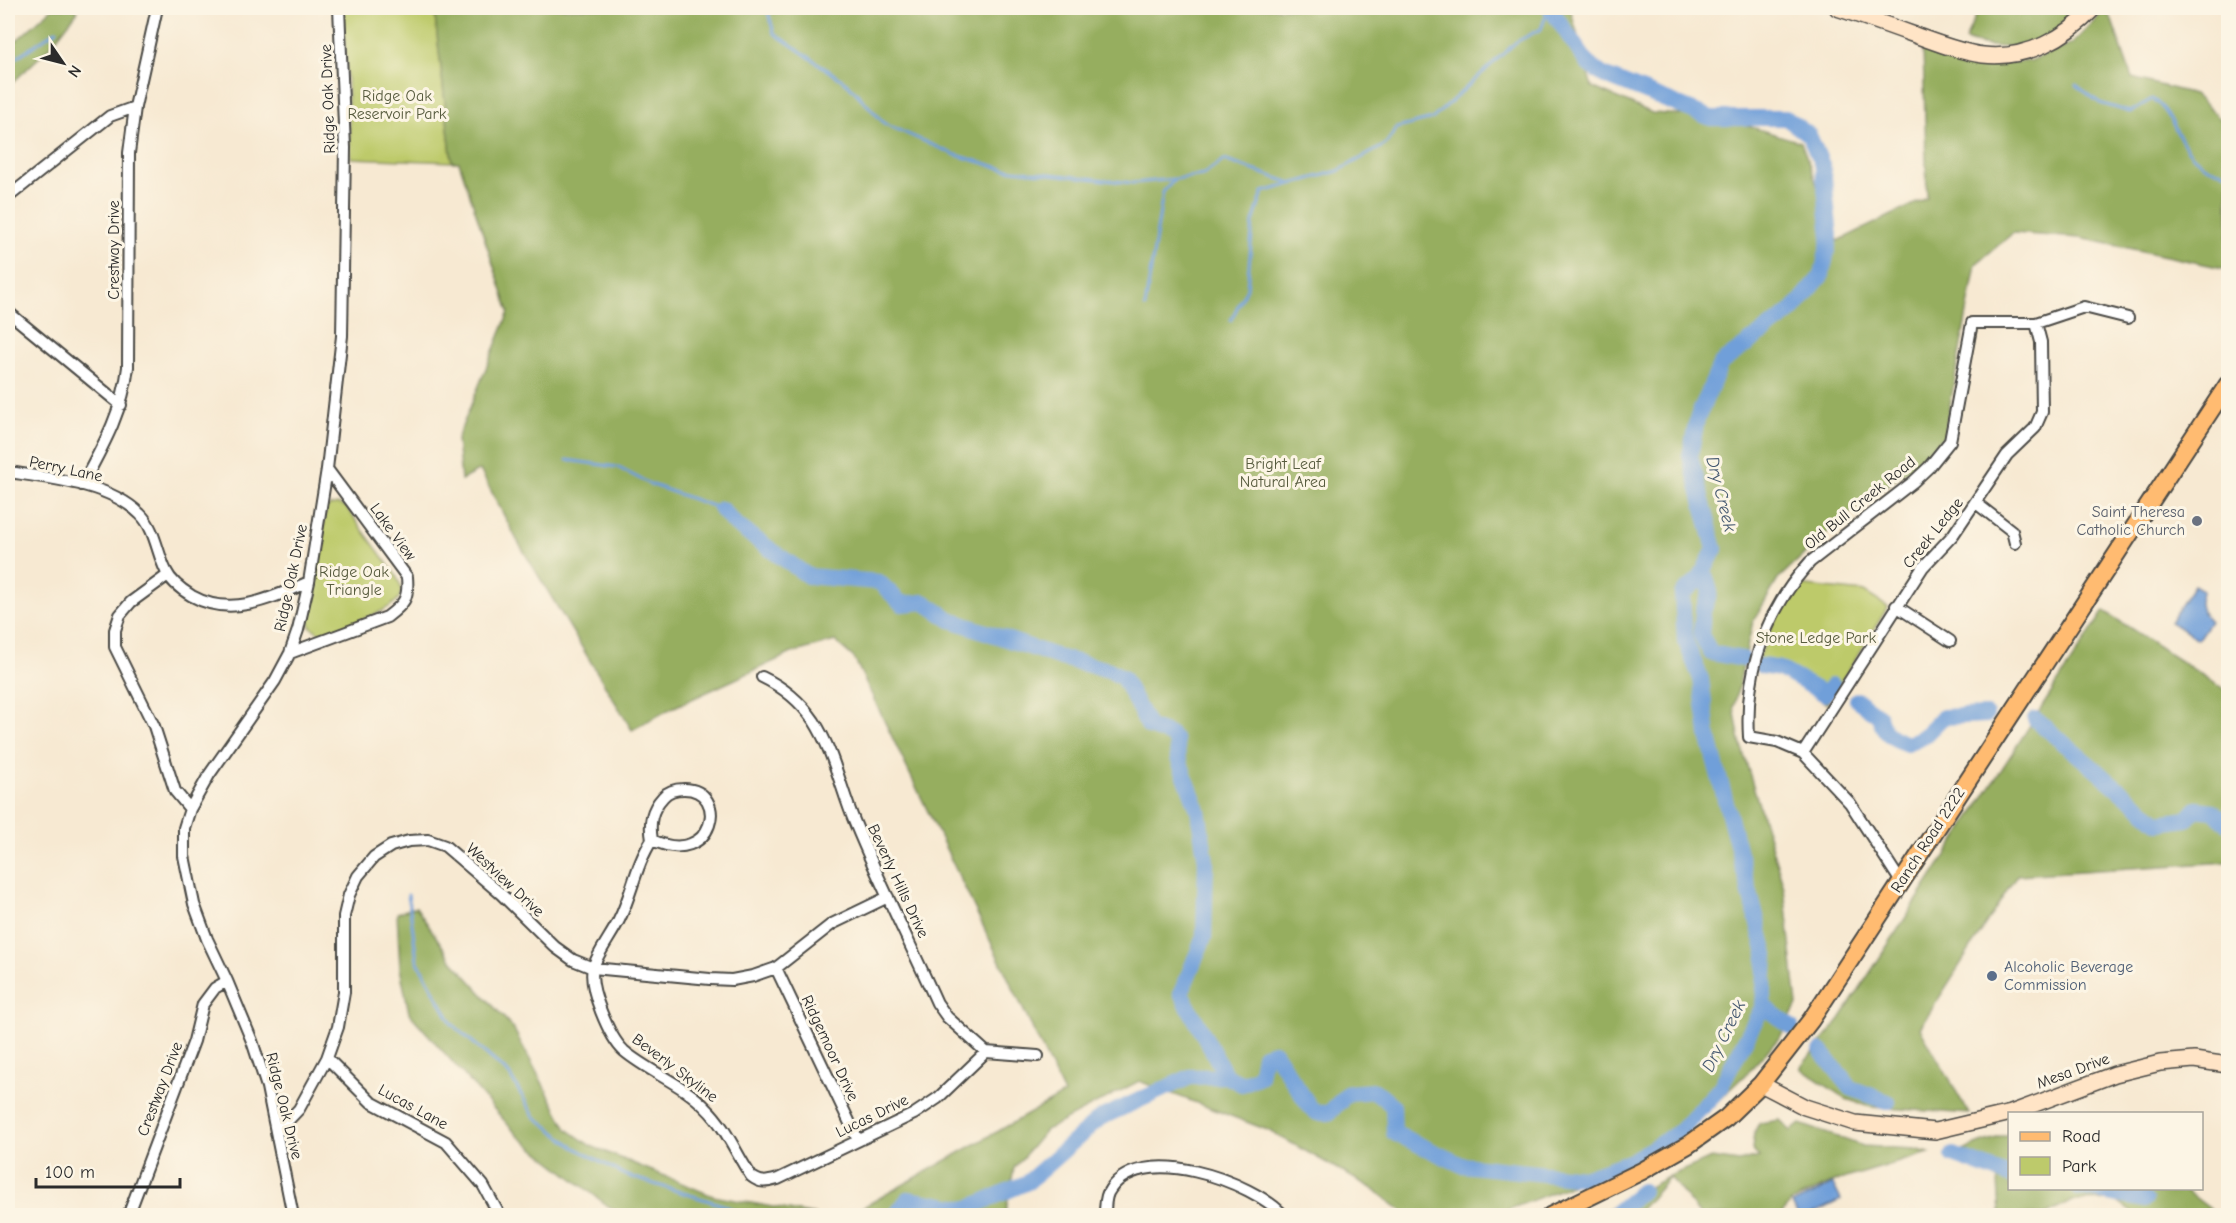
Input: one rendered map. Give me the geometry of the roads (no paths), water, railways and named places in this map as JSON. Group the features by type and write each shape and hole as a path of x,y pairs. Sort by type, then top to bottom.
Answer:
{"main road":[{"name":"Ranch Road 2222","path":"1550,1215 1642,1171 1688,1145 1726,1118 1761,1084 1811,1020 2229,384"}],"street":[{"name":"Crestway Drive","path":"82,485 112,429 121,405 128,367 129,153 135,107 157,8"},
{"name":"Ridge Oak Drive","path":"292,1215 267,1087 252,1041 194,904 184,856 184,828 190,809 209,775 275,681 290,653 309,582 327,468 342,324 345,148 339,8"},
{"path":"1837,8 1946,46 1984,55 2024,51 2046,45 2072,28 2094,8"},
{"path":"8,197 110,116 135,107"},
{"path":"2036,323 2084,307 2128,318"},
{"path":"8,312 121,405"},
{"name":"Old Bull Creek Road","path":"1803,753 1777,742 1749,737 1747,706 1756,656 1772,616 1795,578 1810,562 1913,482 1929,467 1950,441 1972,323 2036,323"},
{"name":"Creek Ledge","path":"1803,753 1923,567 1953,535 2007,455 2035,428 2042,412 2041,342 2036,323"},
{"name":"Lake View","path":"290,653 387,617 407,598 407,577 327,468"},
{"name":"Perry Lane","path":"8,472 82,485 112,495 129,504 142,515 151,529 158,556 168,575 183,591 199,600 216,605 240,606 260,601 309,582"},
{"path":"1976,503 2012,531 2016,543"},
{"path":"168,575 131,602 120,615 115,630 115,647 154,726 175,791 190,809"},
{"path":"1896,606 1950,641"},
{"name":"Beverly Hills Drive","path":"762,678 779,685 814,721 831,757 854,822 937,1003 947,1017 986,1052"},
{"path":"1803,753 1850,803 1901,882"},
{"path":"593,968 620,918 644,852 652,840 651,814 663,796 674,790 687,789 701,794 710,805 712,818 697,843 683,847 652,840"},
{"name":"Westview Drive","path":"277,1132 299,1108 327,1058 338,1027 344,992 344,916 349,895 358,876 375,857 391,846 409,841 428,840 446,846 501,894 555,947 573,960 593,968 732,980 753,976 776,968 832,924 888,897"},
{"name":"Beverly Skyline","path":"593,968 601,1013 612,1035 624,1050 707,1108 751,1176 758,1181"},
{"name":"Ridgemoor Drive","path":"776,968 858,1140"},
{"name":"Crestway Drive","path":"128,1215 194,1041 203,1004 215,988 227,981"},
{"path":"986,1052 1038,1056"},
{"name":"Lucas Drive","path":"758,1181 766,1183 778,1179 914,1114 938,1098 986,1052"},
{"name":"Lucas Lane","path":"327,1058 371,1102 446,1142 483,1185 500,1215"},
{"name":"Mesa Drive","path":"2014,1112 2115,1074 2160,1063 2194,1060 2229,1065"},
{"name":"Mesa Drive","path":"1761,1084 1805,1107 1855,1123 1935,1131 2008,1114"},
{"path":"1105,1215 1107,1194 1117,1181 1130,1173 1147,1169 1176,1168 1201,1172 1237,1185 1262,1197 1284,1215"}],"water":[{"path":"2194,585 2203,590 2200,599 2201,607 2210,621 2198,639 2170,622"},
{"path":"1833,1184 1841,1200 1810,1215 1798,1215 1792,1204"}],"waterway":[{"path":"767,8 774,33 848,84 885,124 953,154 1004,169 1133,183 1175,179"},
{"path":"1231,320 1247,288 1253,222 1263,192 1338,171 1385,145 1397,128 1432,119 1516,42 1541,29 1549,8"},
{"name":"Dry Creek","path":"895,1216 908,1199 966,1209 1028,1182 1100,1118 1190,1077 1226,1076 1242,1084 1260,1076 1264,1055 1274,1052 1310,1107 1317,1113 1329,1113 1348,1093 1375,1091 1393,1106 1394,1133 1462,1165 1583,1178 1631,1161 1679,1132 1720,1088 1763,1006 1766,954 1708,735 1701,679 1685,640 1682,594 1700,578 1715,549 1690,456 1697,419 1721,363 1793,310 1822,275 1830,236 1823,167 1809,135 1786,118 1711,118 1603,75 1588,64 1550,8"},
{"path":"8,63 57,30"},
{"path":"2076,85 2100,103 2130,112 2152,99 2165,111 2183,143 2194,157 2210,168 2228,173"},
{"path":"1145,307 1163,192 1175,179 1203,175 1224,160 1291,183"},
{"path":"567,460 617,467 650,484 721,509"},
{"path":"721,509 736,525 808,576 879,582 902,604 924,602 951,620 1061,658 1109,670 1123,678 1149,727 1171,735 1176,741 1178,758 1198,810 1206,861 1204,937 1181,993 1226,1076"},
{"path":"1704,571 1710,592 1703,611 1701,635 1711,653 1743,659"},
{"path":"1762,666 1780,669 1825,694 1833,685"},
{"path":"1857,700 1879,716 1883,727 1889,734 1907,744 1923,737 1943,717 1986,715"},
{"path":"2035,719 2159,823 2187,819 2196,809 2213,811 2228,824"},
{"path":"408,895 417,960 452,1024 509,1074 534,1116 574,1147 625,1175 726,1206 742,1216"},
{"path":"1763,1006 1791,1027"},
{"path":"1821,1051 1851,1088 1888,1102"},
{"path":"1953,1155 2008,1175"},
{"path":"2090,1190 2145,1200"},
{"name":"Dry Creek","path":"1612,1216 1642,1191"},
{"path":"856,1216 862,1216"}],"place":[{"name":"Saint Theresa Catholic Church","path":"2197,521"},
{"name":"Alcoholic Beverage Commission","path":"1992,976"}],"park label":[{"name":"Ridge Oak Reservoir Park","path":"397,105"},
{"name":"Bright Leaf Natural Area","path":"1283,473"},
{"name":"Ridge Oak Triangle","path":"354,581"},
{"name":"Stone Ledge Park","path":"1816,638"}]}
